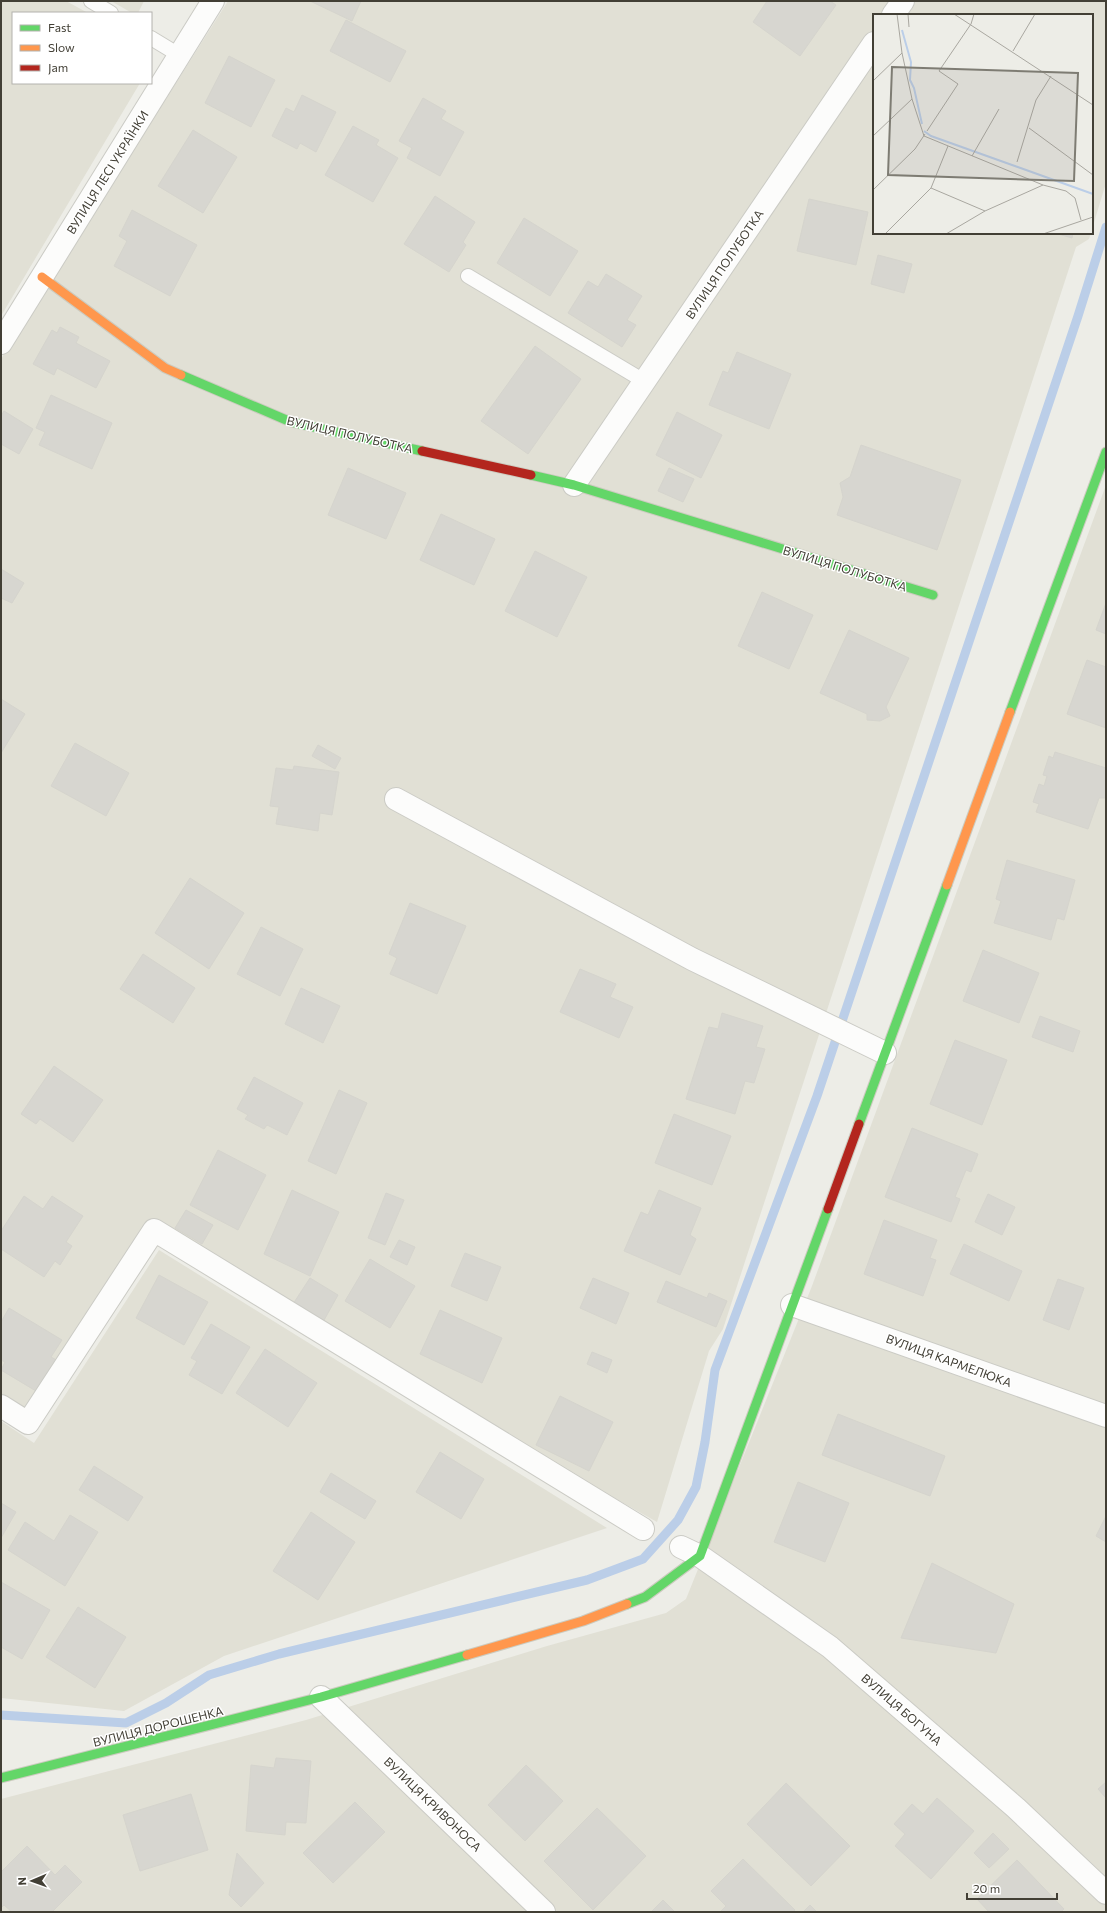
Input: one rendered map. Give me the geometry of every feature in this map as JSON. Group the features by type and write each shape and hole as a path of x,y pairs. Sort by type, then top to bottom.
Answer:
{"street":[{"name":"ВУЛИЦЯ ЛЕСІ УКРАЇНКИ","path":"1,343 213,1"},
{"path":"894,14 903,1"},
{"name":"ВУЛИЦЯ ПОЛУБОТКА","path":"574,485 873,44"},
{"name":"ВУЛИЦЯ ПОЛУБОТКА","path":"42,277 165,368 291,422 574,485 933,594"},
{"path":"690,1552 792,1305 1106,452"},
{"path":"396,799 692,959 885,1053"},
{"path":"1,1406 28,1423 154,1230 643,1529"},
{"name":"ВУЛИЦЯ КАРМЕЛЮКА","path":"792,1305 1106,1416"},
{"name":"ВУЛИЦЯ ДОРОШЕНКА","path":"1,1778 321,1697 583,1621 646,1597 690,1552"},
{"name":"ВУЛИЦЯ БОГУНА","path":"690,1552 830,1647 1016,1808 1106,1893"},
{"name":"ВУЛИЦЯ КРИВОНОСА","path":"321,1697 544,1912"}],"lane":[{"path":"91,1 109,12"},
{"path":"152,39 179,55"},
{"path":"468,276 644,382"}],"shaded area":[{"path":"1,1 66,1 86,12 12,12 12,84 139,84 1,316"},
{"path":"111,1 144,1 138,12 130,12"},
{"path":"228,1 1106,1 1106,183 1093,226 1093,14 873,14 873,234 1091,234 1089,239 1076,247 723,1329 709,1351 657,1522 522,1446 154,1220 28,1416 1,1397 1,359"},
{"path":"1106,485 1106,1912 1,1912 1,1799 306,1720 547,1646 666,1613 686,1599 812,1286"},
{"path":"159,1250 607,1528 224,1656 124,1711 1,1698 1,1421 34,1443"}],"building":[{"path":"310,1 361,1 352,21"},
{"path":"767,1 830,1 836,5 800,56 753,22"},
{"path":"346,20 406,51 390,82 330,51"},
{"path":"229,56 275,80 251,127 205,103"},
{"path":"302,95 336,112 316,152 300,143 297,149 272,136 286,108 294,112"},
{"path":"423,98 446,111 441,119 464,132 440,176 407,158 412,148 399,141"},
{"path":"353,126 379,140 376,145 398,158 373,202 325,175"},
{"path":"193,130 237,157 203,213 158,186"},
{"path":"435,196 475,222 463,242 466,245 449,272 404,244"},
{"path":"809,199 868,212 856,265 797,251"},
{"path":"132,210 197,245 170,296 114,266 127,241 119,236"},
{"path":"524,218 578,251 550,296 497,263"},
{"path":"1058,234 1073,234 1072,238"},
{"path":"878,255 912,264 904,293 871,284"},
{"path":"606,274 642,296 627,320 636,325 622,347 568,313 588,281 598,287"},
{"path":"60,327 79,337 76,343 110,361 96,388 57,368 54,375 33,364 52,330 57,333"},
{"path":"535,346 581,379 528,454 481,421"},
{"path":"737,352 791,374 769,429 709,405 723,371 728,373"},
{"path":"51,395 112,423 92,469 39,445 45,432 36,428"},
{"path":"4,411 33,429 19,454 1,444 1,416"},
{"path":"677,412 722,435 701,478 656,455"},
{"path":"861,445 961,480 937,550 837,515 843,497 840,483 850,477"},
{"path":"348,468 406,493 386,539 328,515"},
{"path":"669,468 694,479 683,502 658,491"},
{"path":"441,514 495,539 474,585 420,560"},
{"path":"535,551 587,577 557,637 505,611"},
{"path":"1,569 24,583 12,603 1,598"},
{"path":"762,592 813,615 789,669 738,646"},
{"path":"1106,603 1106,634 1096,630"},
{"path":"849,630 909,658 886,707 890,716 880,721 867,720 867,714 820,693"},
{"path":"1087,660 1106,667 1106,728 1067,714"},
{"path":"1,699 25,714 1,753"},
{"path":"75,743 129,773 106,816 51,786"},
{"path":"318,745 341,758 335,769 312,756"},
{"path":"1055,752 1106,768 1106,798 1099,798 1088,829 1036,812 1039,804 1033,802 1039,784 1044,786 1047,776 1043,775 1049,756 1053,758"},
{"path":"294,766 339,772 332,815 320,813 318,831 276,824 279,807 270,806 276,768 293,770"},
{"path":"1007,860 1075,880 1064,920 1057,918 1051,940 994,923 1001,901 996,899"},
{"path":"190,878 244,913 209,969 155,933"},
{"path":"410,903 466,926 437,994 390,974 397,958 389,954"},
{"path":"261,927 303,949 280,996 237,974"},
{"path":"983,950 1039,973 1019,1023 963,1001"},
{"path":"143,954 195,988 173,1023 120,989"},
{"path":"580,969 616,984 610,997 633,1007 619,1038 560,1012"},
{"path":"301,988 340,1006 323,1043 285,1024"},
{"path":"722,1013 763,1026 756,1047 765,1049 754,1083 745,1081 735,1114 686,1099 709,1027 718,1029"},
{"path":"1040,1016 1080,1031 1073,1052 1032,1037"},
{"path":"955,1040 1007,1060 982,1125 930,1104"},
{"path":"54,1066 103,1100 73,1142 40,1119 36,1124 21,1114"},
{"path":"254,1077 303,1103 287,1135 267,1125 264,1129 245,1119 248,1115 237,1109"},
{"path":"339,1090 367,1103 336,1174 308,1161"},
{"path":"674,1114 731,1136 712,1185 655,1163"},
{"path":"912,1128 978,1154 971,1172 966,1170 955,1197 960,1199 951,1222 885,1197"},
{"path":"218,1150 266,1175 238,1230 190,1205"},
{"path":"292,1190 339,1212 310,1276 264,1254"},
{"path":"659,1190 701,1208 690,1235 696,1239 680,1275 624,1251 641,1212 648,1215"},
{"path":"386,1193 404,1200 385,1245 368,1238"},
{"path":"988,1194 1015,1207 1002,1235 975,1222"},
{"path":"24,1196 43,1209 52,1196 83,1216 66,1242 72,1246 60,1265 55,1261 44,1277 1,1249 1,1231"},
{"path":"186,1210 213,1225 202,1244 175,1228"},
{"path":"884,1220 937,1240 930,1258 936,1260 923,1296 864,1274"},
{"path":"399,1240 415,1247 407,1265 390,1257"},
{"path":"964,1244 1022,1271 1009,1301 950,1274"},
{"path":"465,1253 501,1267 487,1301 451,1286"},
{"path":"370,1259 415,1286 390,1328 345,1301"},
{"path":"159,1275 208,1302 184,1345 136,1318"},
{"path":"310,1278 338,1295 323,1322 293,1304"},
{"path":"593,1278 629,1293 616,1324 580,1308"},
{"path":"1058,1279 1084,1288 1069,1330 1043,1320"},
{"path":"666,1281 707,1298 709,1293 727,1301 716,1327 657,1302"},
{"path":"9,1308 62,1340 51,1357 60,1362 41,1394 1,1370 5,1362 1,1360 1,1322"},
{"path":"440,1310 502,1338 482,1383 420,1354"},
{"path":"211,1324 250,1347 222,1394 189,1375 197,1361 191,1358"},
{"path":"265,1349 317,1383 288,1427 236,1393"},
{"path":"592,1352 612,1360 607,1373 587,1364"},
{"path":"560,1396 613,1422 589,1471 536,1445"},
{"path":"838,1414 945,1456 930,1496 822,1455"},
{"path":"440,1452 484,1479 461,1519 416,1492"},
{"path":"94,1466 143,1497 128,1521 79,1490"},
{"path":"331,1473 376,1501 365,1519 320,1492"},
{"path":"798,1482 849,1503 825,1562 774,1542"},
{"path":"1,1503 16,1512 1,1538"},
{"path":"311,1512 355,1542 318,1600 273,1571"},
{"path":"70,1515 98,1532 65,1586 8,1550 25,1522 54,1541"},
{"path":"1106,1516 1106,1542 1096,1536"},
{"path":"932,1563 1014,1604 996,1653 901,1638"},
{"path":"1,1582 50,1610 22,1659 1,1647"},
{"path":"78,1607 126,1637 95,1688 46,1657"},
{"path":"276,1758 311,1761 306,1823 286,1822 285,1835 246,1831 251,1765 274,1768"},
{"path":"526,1765 563,1801 525,1841 488,1805"},
{"path":"1106,1782 1106,1798 1098,1789"},
{"path":"786,1783 850,1846 811,1886 747,1824"},
{"path":"191,1794 208,1850 140,1871 123,1815"},
{"path":"937,1798 974,1831 931,1879 895,1846 905,1834 894,1824 912,1804 923,1814"},
{"path":"355,1802 385,1832 333,1883 303,1853"},
{"path":"597,1808 646,1856 593,1910 544,1861"},
{"path":"993,1833 1009,1849 989,1868 974,1853"},
{"path":"27,1846 55,1875 65,1865 82,1882 52,1912 12,1912 4,1905 1,1908 1,1872"},
{"path":"237,1853 264,1883 241,1907 229,1895"},
{"path":"743,1859 795,1910 793,1912 720,1912 726,1906 711,1891"},
{"path":"1017,1860 1064,1909 1061,1912 989,1912 977,1899"},
{"path":"663,1900 675,1912 651,1912"},
{"path":"810,1905 817,1912 803,1912"}],"waterway":[{"path":"1,1715 126,1723 166,1703 209,1675 279,1654 587,1580 643,1559 678,1520 696,1487 705,1442 715,1370 817,1096 1078,316 1106,227"}],"traffic: fast":[{"path":"181,375 291,422 422,451"},
{"path":"1010,712 1106,452"},
{"path":"531,475 574,485 933,595"},
{"path":"859,1124 947,885"},
{"path":"627,1604 645,1597 700,1556 828,1209"},
{"path":"1,1778 321,1697 467,1655"}],"traffic: slow":[{"path":"42,277 165,368 181,375"},
{"path":"947,885 1010,712"},
{"path":"467,1655 583,1621 627,1604"}],"traffic: jam":[{"path":"422,451 531,475"},
{"path":"828,1209 859,1124"}]}
